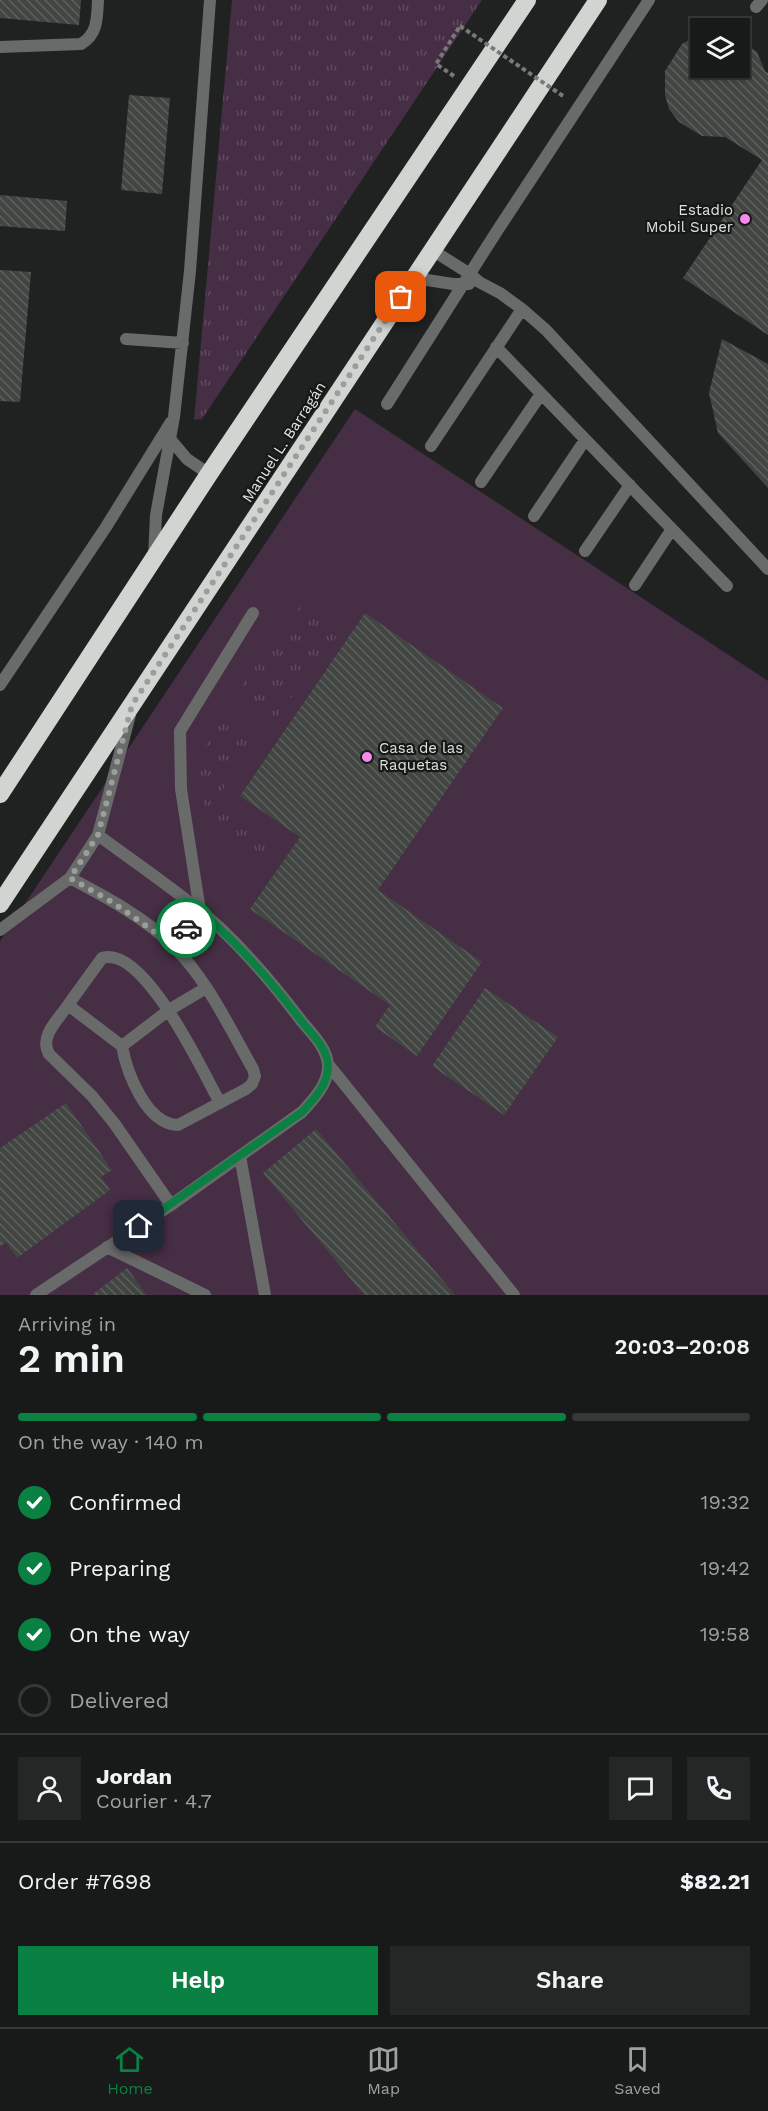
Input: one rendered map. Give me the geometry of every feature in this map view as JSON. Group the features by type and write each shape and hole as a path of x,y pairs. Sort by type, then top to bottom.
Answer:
{"highway":[{"path":"0,794 209,474 527,0"},
{"name":"Manuel L. Barragán","path":"0,904 598,0"}],"lane":[{"path":"0,47 81,44 88,40 95,31 98,0"},
{"path":"154,560 156,515 171,440 183,343 210,0"},
{"path":"387,404 462,285 474,278 649,0"},
{"path":"432,250 500,293 546,330 768,569"},
{"path":"414,278 462,285"},
{"path":"431,446 522,309"},
{"path":"126,339 183,343"},
{"path":"496,347 727,586"},
{"path":"481,482 541,394"},
{"path":"1,680 106,526 174,417"},
{"path":"171,440 187,459 209,474"},
{"path":"534,516 585,440"},
{"path":"585,551 630,485"},
{"path":"635,585 672,529"},
{"path":"172,944 200,911 181,789 180,731 253,613"},
{"path":"0,930 70,878 98,835 132,705"},
{"path":"98,835 200,911 237,944 280,993 323,1048 328,1064 514,1295"},
{"path":"68,1005 122,1046 131,1078 152,1112 168,1125 178,1125 252,1084 255,1076 253,1069 206,988 172,944 112,902 70,878"},
{"path":"171,1205 114,1123 92,1096 49,1054 45,1047 45,1040 102,958 108,956 123,961 154,988 169,1010 220,1103"},
{"path":"122,1046 169,1010 206,988"},
{"path":"36,1295 171,1205 302,1112 315,1098 325,1081 328,1064"},
{"path":"240,1156 265,1295"},
{"path":"107,1247 206,1295"}],"path":[{"path":"469,87 436,64 460,26 563,96"}],"green space":[{"path":"232,0 482,0 202,419 194,420"},
{"path":"355,409 768,681 768,1295 0,1295 0,941"},
{"path":"306,599 344,627 273,722 235,694"},
{"path":"218,718 253,744 215,801 277,841 257,871 210,824 200,787 202,752"}],"building":[{"path":"0,0 81,0 79,25 0,18"},
{"name":"Estadio Mobil Super","path":"690,40 690,78 750,78 750,47 757,52 768,73 768,335 683,278 762,160 725,137 702,136 679,122 669,109 665,95 665,71 682,44"},
{"path":"129,95 170,98 162,194 121,190"},
{"path":"0,195 67,201 65,231 0,226"},
{"path":"0,270 31,272 20,402 0,401"},
{"path":"722,339 768,364 768,488 718,433 709,393"},
{"name":"Casa de las Raquetas","path":"365,613 503,708 378,890 482,962 417,1056 375,1027 390,1005 250,909 300,837 240,796"},
{"path":"485,988 558,1037 504,1115 432,1066"},
{"path":"66,1103 112,1170 101,1177 110,1190 17,1258 6,1242 0,1247 0,1148"},
{"path":"316,1129 455,1295 364,1295 263,1173"},
{"path":"127,1268 147,1295 92,1295"}],"way so far":[{"path":"186,928 172,944 112,902 70,878 98,835 132,705 401,297"}],"place":[{"name":"Estadio Mobil Super","path":"745,219"},
{"name":"Casa de las Raquetas","path":"367,757"}],"route":[{"path":"139,1226 302,1112 315,1098 325,1081 328,1064 323,1048 280,993 237,944 200,911 186,928"}]}
